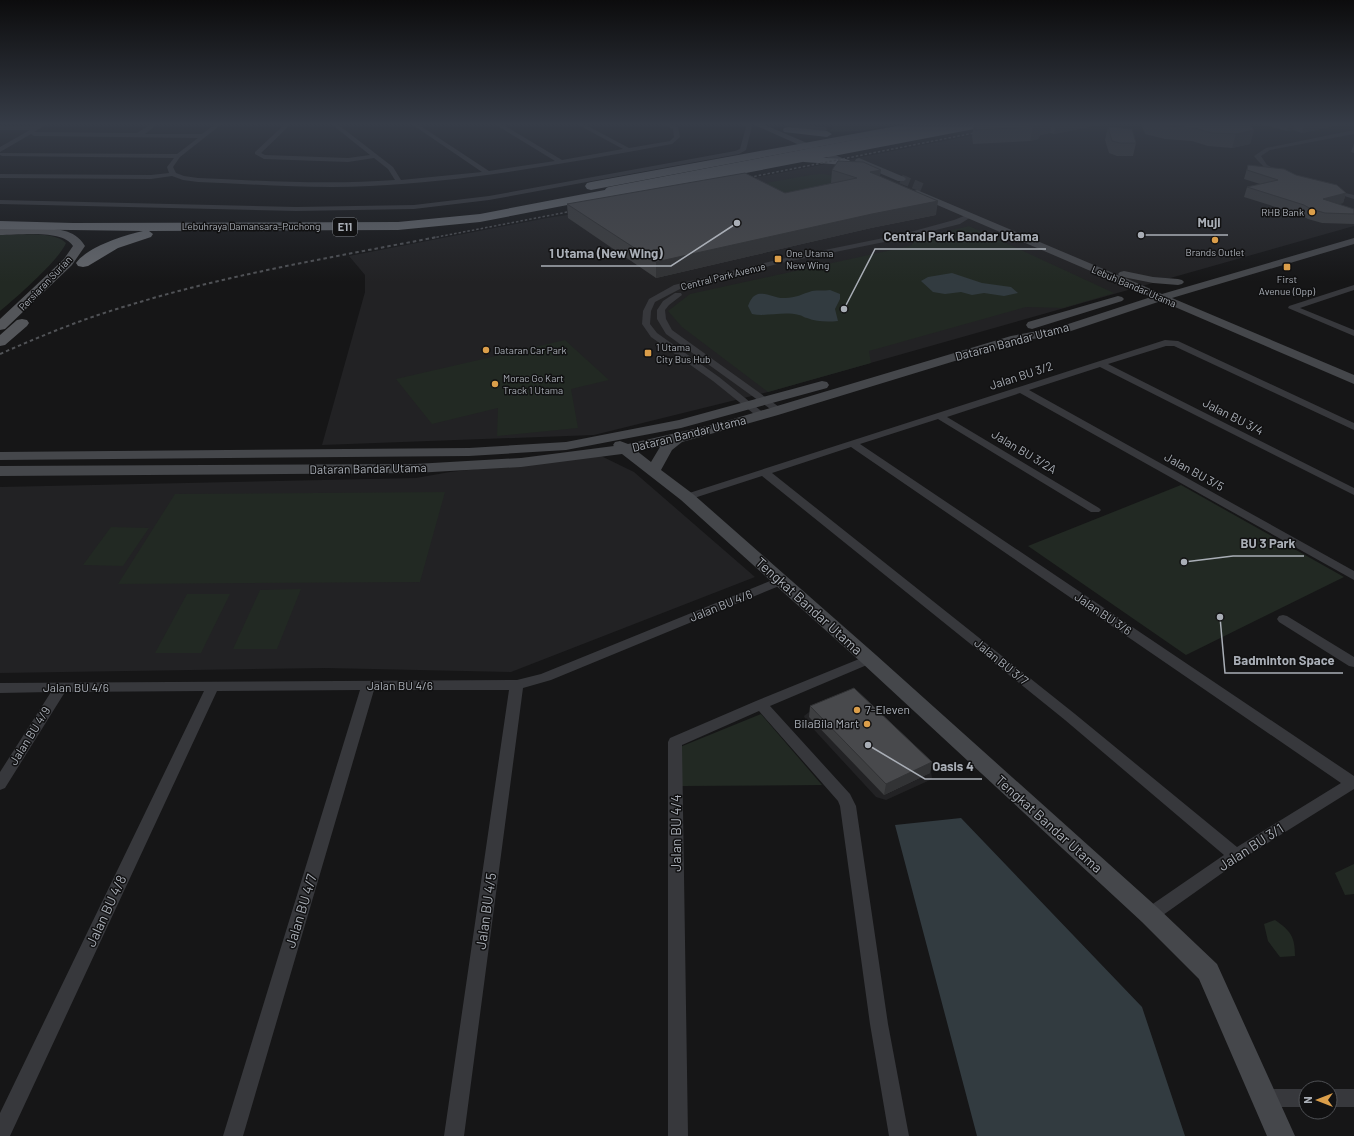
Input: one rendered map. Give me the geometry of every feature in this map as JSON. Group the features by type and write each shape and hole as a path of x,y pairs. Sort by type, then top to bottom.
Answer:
{"highway":[{"path":"428,215 514,201 645,176"},
{"name":"Lebuhraya Damansara–Puchong","path":"0,225 73,227 366,227 430,224 480,218 686,176"},
{"name":"Lebuhraya Damansara–Puchong","path":"0,215 30,217 326,220 461,214 608,192 695,176"},
{"path":"480,218 523,214 722,176"},
{"path":"83,263 103,249 129,238 151,233 209,226"}],"main road":[{"path":"879,176 889,181"},
{"path":"894,176 901,179"},
{"name":"Lebuh Bandar Utama","path":"926,189 1120,277"},
{"name":"Lebuh Bandar Utama","path":"914,192 1158,293 1186,309 1354,380"},
{"name":"Dataran Bandar Utama","path":"0,456 469,452 677,438 702,433 762,416 1015,339 1061,330 1138,305 1178,282 1354,231"},
{"name":"Persiaran Surian","path":"0,232 48,232 65,234 73,237 79,246 68,262 0,326"},
{"name":"Dataran Bandar Utama","path":"0,471 151,469 322,471 451,467 540,461 600,453 622,441 766,402 1060,318 1120,298 1158,293 1201,299 1354,241"},
{"name":"Persiaran Surian","path":"51,295 83,263"},
{"path":"1120,298 1125,292 1120,277 1178,282"},
{"name":"Lebuh Bandar Utama","path":"1158,293 1201,299 1354,370"},
{"path":"1138,305 1161,305 1186,309"},
{"name":"Persiaran Surian","path":"0,342 30,317"},
{"path":"702,433 728,432 774,419 925,374 1061,330"},
{"path":"600,453 635,461 653,471 666,448 677,438"},
{"name":"Tengkat Bandar Utama","path":"622,441 653,471 687,497 780,582 869,659 1150,915 1208,972 1282,1136"}],"street":[{"path":"2,176 158,176"},
{"path":"178,176 183,178 206,180 338,184 400,182 466,176"},
{"path":"396,176 400,182"},
{"path":"0,202 296,209 414,207 518,194 614,176"},
{"path":"1324,187 1354,196"},
{"name":"Central Park Avenue","path":"750,406 716,379 654,335 646,324 647,311 652,301 677,286 788,260 904,236 957,222 969,216"},
{"name":"Central Park Avenue","path":"766,402 669,332 661,320 660,311 666,302 683,292 899,244 905,241 904,236"},
{"path":"1352,289 1292,308 1354,333"},
{"name":"Jalan BU 3/2","path":"687,497 1165,343 1175,343 1354,427"},
{"name":"Jalan BU 3/4","path":"1101,364 1354,492"},
{"name":"Jalan BU 3/5","path":"1022,390 1354,576"},
{"path":"766,402 779,411"},
{"path":"750,406 762,416"},
{"name":"Jalan BU 3/2A","path":"939,416 1095,510"},
{"name":"Jalan BU 3/6","path":"853,444 1353,783"},
{"name":"Jalan BU 3/7","path":"764,473 1070,717 1236,855"},
{"name":"Jalan BU 4/6","path":"0,688 212,688 517,685 546,677 780,582"},
{"path":"1283,620 1354,663"},
{"name":"Jalan BU 4/4","path":"678,1136 675,742 869,659"},
{"name":"Jalan BU 4/5","path":"454,1136 517,685"},
{"name":"Jalan BU 4/7","path":"233,1136 368,686"},
{"name":"Jalan BU 4/9","path":"0,784 61,688"},
{"name":"Jalan BU 4/8","path":"0,1135 212,688"},
{"path":"761,704 845,798 848,806 880,1024 899,1136"},
{"name":"Jalan BU 3/1","path":"1150,915 1236,855 1353,783"},
{"path":"1265,1098 1298,1098"},
{"path":"1338,1098 1354,1098"}],"shaded area":[{"path":"764,176 1354,176 1354,226 768,392 594,435 322,445 365,292 365,275 349,256 547,218 661,201 682,192"},
{"path":"805,176 836,176 836,185 784,207 745,187"},
{"path":"969,226 1114,293 1063,308 1026,307 869,351 871,363 768,392 682,327 668,311 690,294 910,246 918,239"},
{"path":"0,235 45,235 61,239 66,243 55,259 0,311"},
{"path":"952,273 982,283 1011,287 1018,293 1004,296 984,293 972,295 961,292 945,294 933,292 921,281 928,277"},
{"path":"830,290 840,294 840,299 835,309 838,321 819,321 793,314 752,314 748,306 753,297 758,294 789,298 812,291"},
{"name":"Morac Go Kart Track 1 Utama","path":"565,340 609,380 571,389 578,428 497,436 498,408 432,424 396,379"},
{"path":"599,455 634,472 755,577 511,672 326,668 0,673 0,487 416,478 450,472"},
{"path":"1181,485 1344,577 1186,655 1028,546"},
{"path":"445,492 420,582 118,584 175,494"},
{"path":"111,527 149,528 123,566 83,565"},
{"path":"301,589 277,649 233,649 260,590"},
{"path":"187,594 230,594 201,653 155,653"},
{"path":"842,698 853,698 931,772 932,778 886,800 876,797 806,721 804,716 809,712"},
{"path":"761,714 822,785 682,786 680,747"},
{"path":"961,818 1142,1007 1185,1136 977,1136 895,825"},
{"path":"1354,864 1354,894 1345,895 1335,873"},
{"path":"1275,920 1291,935 1294,944 1295,956 1280,957 1268,941 1264,924"}],"building":[{"path":"728,176 751,176 785,193 857,178 851,176 879,176 938,201 872,214 656,262 567,204"},
{"path":"1266,176 1300,176 1337,185 1346,193 1323,199 1354,209 1354,214 1325,213 1247,187 1278,180"},
{"path":"854,688 932,762 886,784 810,706"}],"tunnel":[{"path":"901,179 926,189"}],"railway":[{"path":"741,179 756,176"},
{"path":"432,238 578,210"},
{"path":"0,354 80,321 168,294 244,275 437,237"}],"place":[{"name":"RHB Bank","path":"1312,212"},
{"name":"1 Utama (New Wing)","path":"737,223"},
{"name":"Muji","path":"1141,235"},
{"name":"Brands Outlet","path":"1215,240"},
{"name":"One Utama New Wing","path":"778,259"},
{"name":"First Avenue (Opp)","path":"1287,267"},
{"name":"Central Park Bandar Utama","path":"844,309"},
{"name":"Dataran Car Park","path":"486,350"},
{"name":"1 Utama City Bus Hub","path":"648,353"},
{"name":"Morac Go Kart Track 1 Utama","path":"495,384"},
{"name":"BU 3 Park","path":"1184,562"},
{"name":"Badminton Space","path":"1220,617"},
{"name":"7-Eleven","path":"857,710"},
{"name":"BilaBila Mart","path":"867,724"},
{"name":"Oasis 4","path":"868,745"}]}
